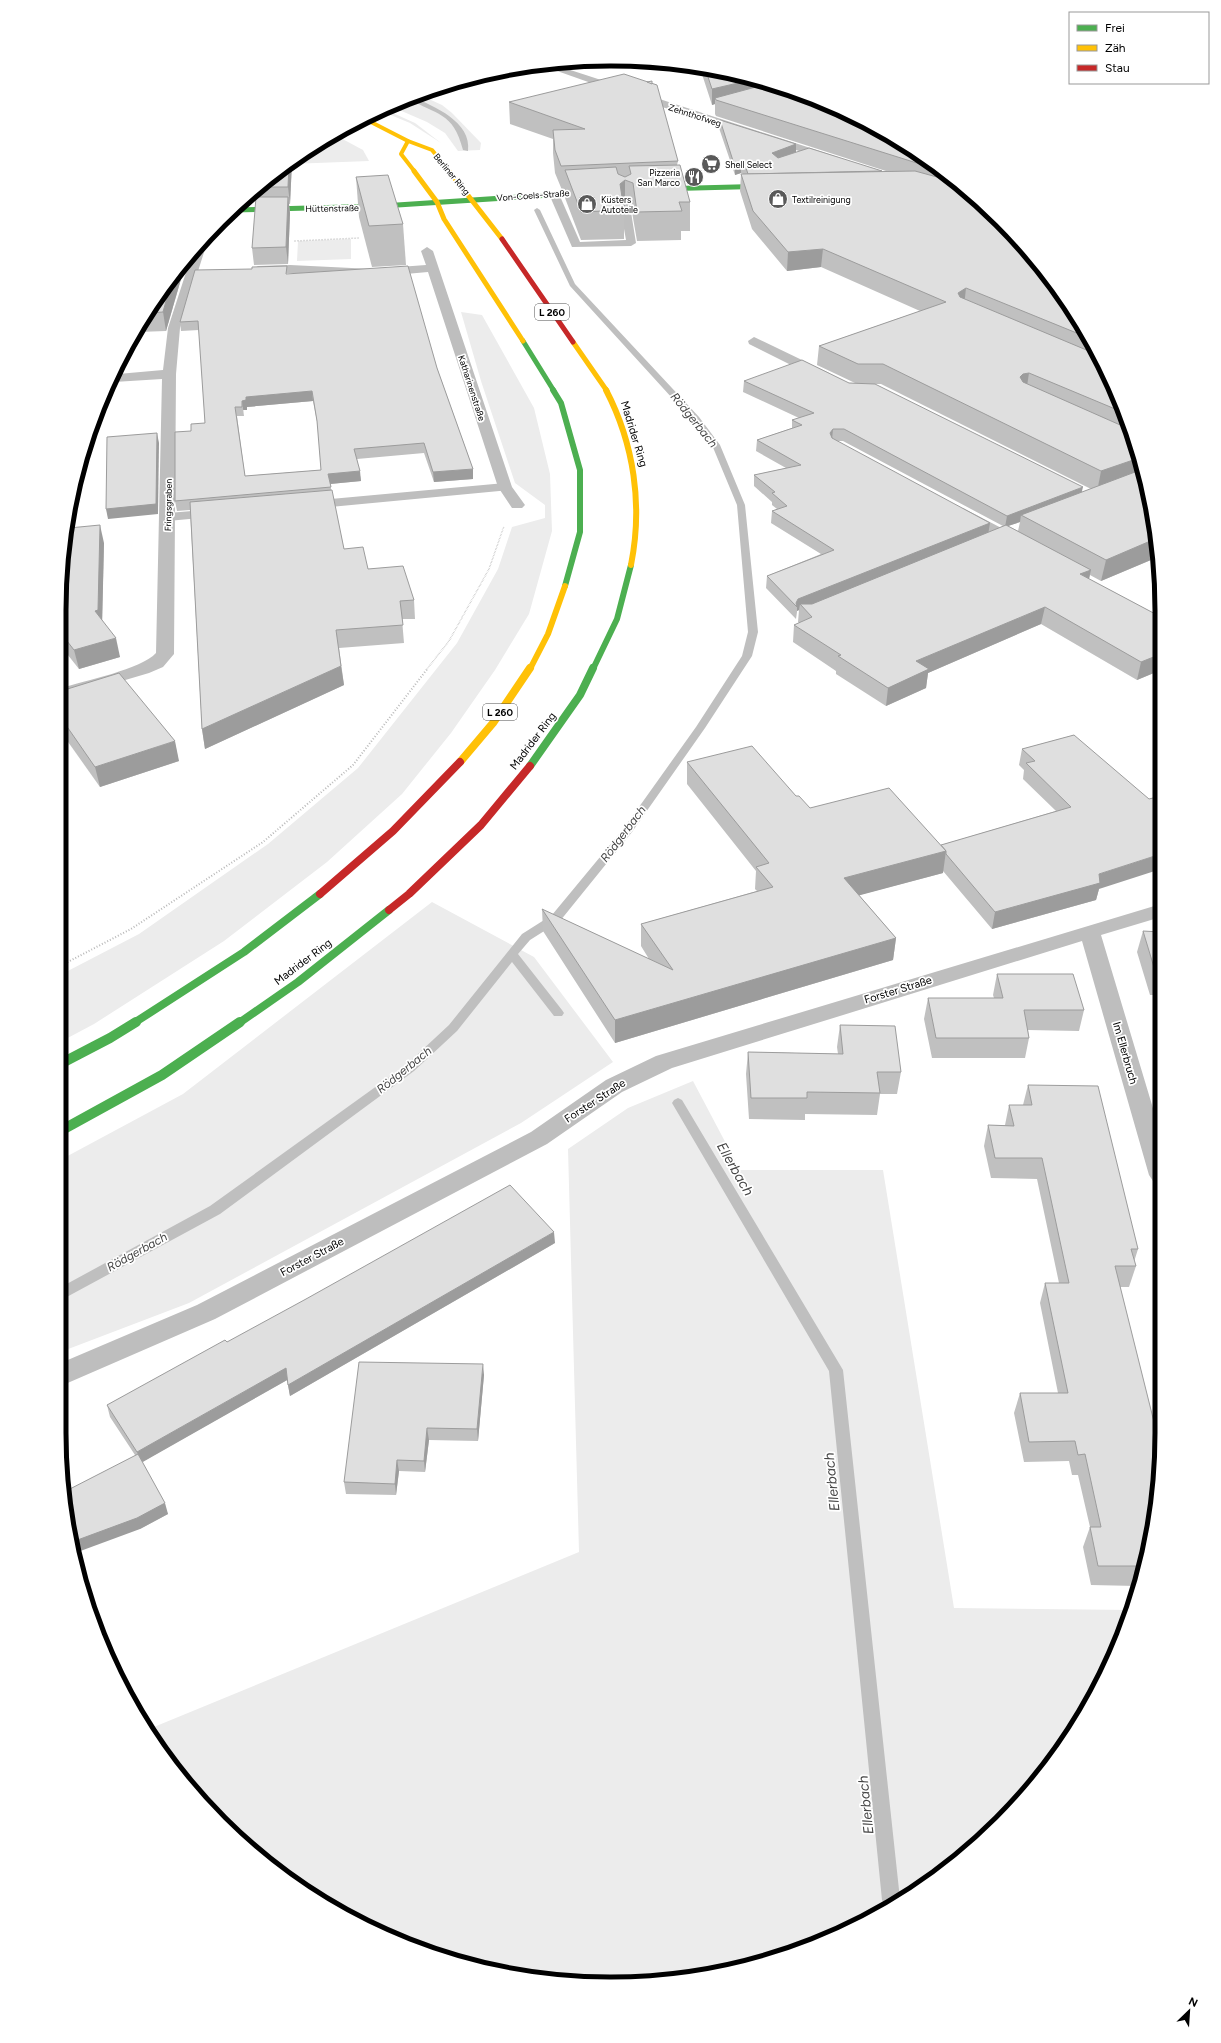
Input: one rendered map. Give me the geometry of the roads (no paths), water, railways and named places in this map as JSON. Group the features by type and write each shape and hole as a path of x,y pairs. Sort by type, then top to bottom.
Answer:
{"main road":[{"name":"Berliner Ring","path":"370,122 408,141 432,150 473,199"},
{"name":"L 260","path":"66,1061 110,1038 244,952 352,869 424,802 484,736 527,673 558,614 580,532 580,470 561,403 506,312 444,219 437,202 401,154 408,141"},
{"path":"644,189 781,186"},
{"name":"Von-Coels-Straße","path":"454,201 605,191"},
{"name":"Madrider Ring","path":"66,1128 162,1075 298,982 409,894 481,825 536,759 580,696 617,619 636,547 637,506 634,468 616,410 605,388 473,199"},
{"name":"Hüttenstraße","path":"241,210 382,206 454,201"}],"street":[{"name":"Zehnthofweg","path":"558,69 694,115 844,162"},
{"path":"694,115 709,110"},
{"name":"Katharinenstraße","path":"427,251 505,487 517,505"},
{"name":"Fringsgraben","path":"66,693 143,670 157,662 165,654 169,374 174,328 196,258"},
{"path":"244,271 290,269 372,273 433,268"},
{"path":"190,273 206,272"},
{"path":"754,341 840,383"},
{"path":"118,378 169,374"},
{"path":"949,505 1014,536 983,544"},
{"name":"Forster Straße","path":"66,1373 206,1312 539,1138 614,1086 664,1062 1155,912"},
{"name":"Im Ellerbruch","path":"1089,931 1155,1155"}],"lane":[{"path":"795,156 810,151"},
{"path":"740,177 743,187"},
{"path":"554,194 576,245 631,243 626,212"},
{"path":"300,506 505,487"},
{"path":"168,517 230,512"}],"waterway":[{"name":"Rödgerbach","path":"417,101 439,111 453,122 463,138 466,150"},
{"name":"Rödgerbach","path":"66,1291 215,1210 410,1068 453,1028 526,937 556,918 628,830 700,728 747,656 753,632 741,505 716,445 696,419 572,285 537,210"},
{"name":"Ellerbach","path":"513,955 558,1013"},
{"name":"Ellerbach","path":"678,1103 836,1370 891,1899"}],"place":[{"name":"Shell Select","path":"711,164"},
{"name":"Pizzeria San Marco","path":"694,177"},
{"name":"Textilreinigung","path":"778,199"},
{"name":"Küsters Autoteile","path":"587,204"}]}
